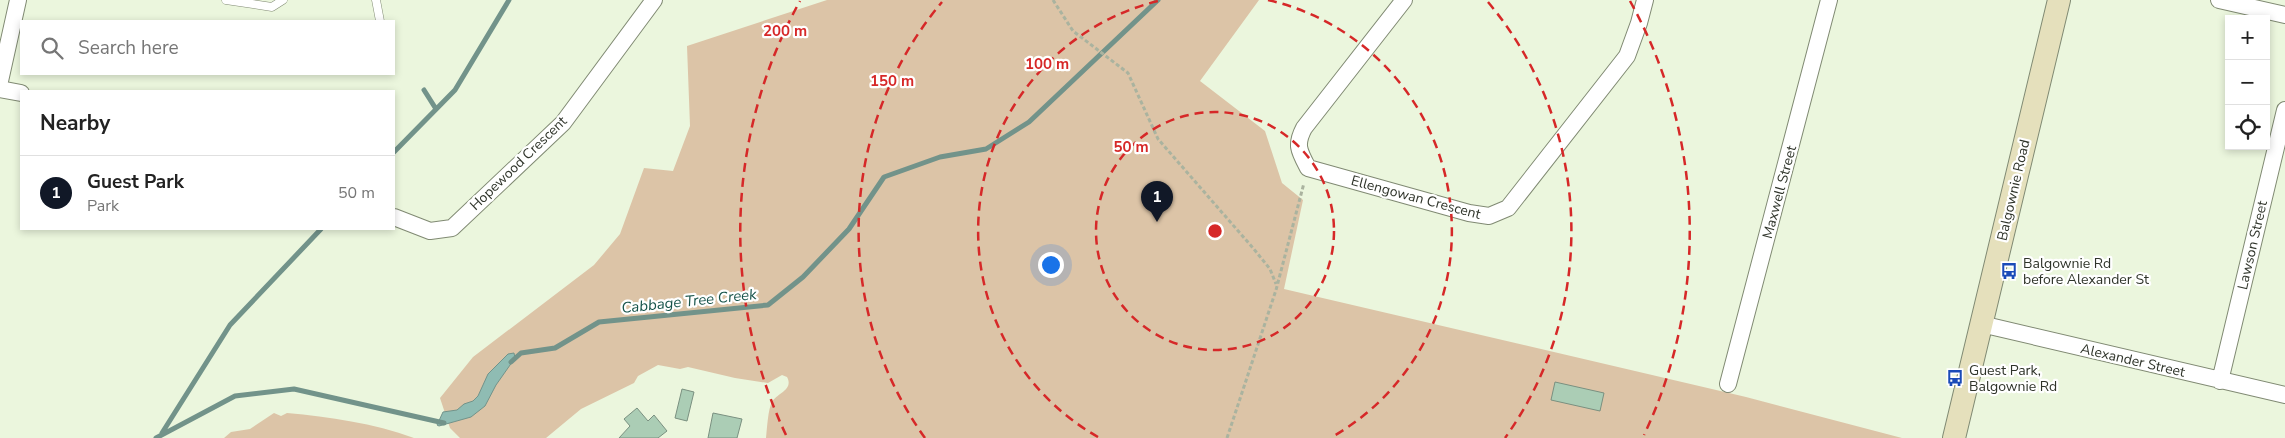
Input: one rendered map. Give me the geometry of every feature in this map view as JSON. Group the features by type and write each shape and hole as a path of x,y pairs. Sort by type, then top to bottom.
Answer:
{"main road":[{"name":"Balgownie Road","path":"1954,438 2059,0"}],"street":[{"path":"0,81 18,0"},
{"name":"Hopewood Crescent","path":"395,217 430,231 452,228 563,123 654,0"},
{"path":"1308,168 1300,153 1298,140 1304,128 1404,0"},
{"name":"Ellengowan Crescent","path":"1308,168 1469,213 1489,216 1508,208 1626,56 1639,23 1645,0"},
{"name":"Maxwell Street","path":"1728,384 1829,0"},
{"path":"2219,0 2285,15"},
{"path":"0,89 20,93"},
{"name":"Lawson Street","path":"2220,381 2285,110"},
{"name":"Alexander Street","path":"1981,324 2285,395"}],"lane":[{"path":"226,0 272,8 283,0"},
{"path":"376,0 380,20"}],"path":[{"path":"1053,0 1073,31 1128,73 1158,139 1253,248 1270,269 1276,284"},
{"path":"1226,438 1276,290 1276,284 1308,168"}],"shaded area":[{"path":"827,0 1259,0 1200,81 1265,131 1282,183 1303,200 1284,289 1746,397 1902,438 766,438 772,402 787,388 789,381 787,377 782,375 768,383 735,378 688,367 680,369 658,365 638,376 634,383 581,409 546,438 460,438 450,428 440,398 473,357 594,265 620,234 644,168 673,171 690,126 687,46"},
{"path":"274,413 281,416 287,413 351,421 383,428 414,438 224,438 231,432 250,429"}],"water":[{"path":"514,353 515,358 496,385 485,406 471,417 437,425 443,412 457,410 464,404 473,401 478,396 488,374 508,354"}],"building":[{"path":"1555,382 1604,393 1600,411 1551,400"},
{"path":"682,389 694,392 687,421 675,418"},
{"path":"637,408 648,421 654,415 667,431 658,438 619,438 630,426 624,419"},
{"path":"713,413 742,419 737,438 708,438"}],"waterway":[{"path":"395,151 455,90 509,0"},
{"name":"Cabbage Tree Creek","path":"511,362 521,353 555,348 599,322 768,305 803,277 849,229 884,177 940,157 986,149 1029,122 1158,0"},
{"name":"Cabbage Tree Creek","path":"424,90 436,109"},
{"path":"162,433 230,325 320,230"},
{"name":"Cabbage Tree Creek","path":"156,438 235,396 294,389 444,423"}],"place":[{"name":"Guest Park","path":"1157,222"},
{"name":"Balgownie Rd before Alexander St","path":"2009,271"},
{"name":"Guest Park, Balgownie Rd","path":"1955,378"}]}
